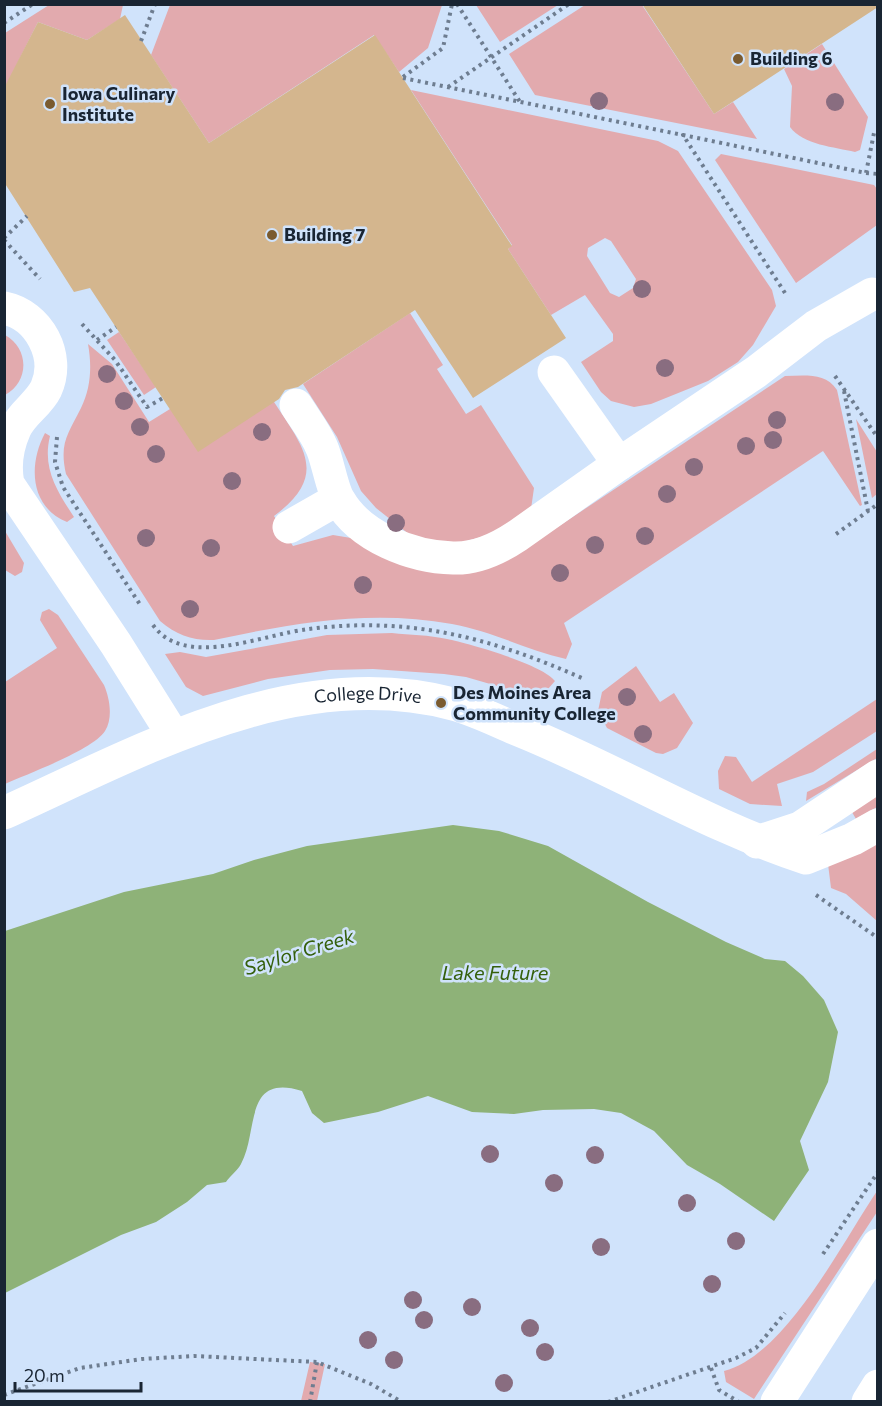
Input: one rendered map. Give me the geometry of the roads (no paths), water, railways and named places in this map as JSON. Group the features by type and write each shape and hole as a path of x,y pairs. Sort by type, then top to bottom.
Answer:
{"street":[{"path":"296,405 321,445 338,499 359,525 381,539 418,552 453,558 469,557 501,547 756,372 816,326 872,294"},
{"path":"4,308 27,318 41,332 48,350 51,368 47,387 37,404 13,421 15,427 6,458 6,481 116,644 173,735"},
{"path":"554,372 619,464"},
{"path":"289,527 338,499"},
{"name":"College Drive","path":"4,813 173,735 293,701 365,694 412,696 455,704 554,744 757,842 806,858 853,839 878,825"},
{"path":"757,842 800,828 878,776"},
{"path":"777,1401 878,1245"},
{"path":"868,1401 878,1386"}],"water":[{"name":"Lake Future","path":"453,825 499,831 548,846 648,902 726,942 765,959 785,961 803,976 824,1000 838,1032 828,1082 800,1141 809,1170 774,1221 720,1184 687,1165 654,1131 621,1113 594,1109 543,1110 514,1114 472,1112 428,1096 378,1112 324,1123 312,1113 302,1091 283,1088 270,1090 262,1097 256,1108 241,1164 226,1182 207,1185 187,1202 156,1222 121,1235 5,1293 5,931 124,892 213,874 307,846"}],"place":[{"name":"Building 6","path":"738,59"},
{"name":"Iowa Culinary Institute","path":"50,104"},
{"name":"Building 7","path":"272,235"},
{"name":"Des Moines Area Community College","path":"441,703"}],"water label":[{"name":"Saylor Creek","path":"299,952"}]}
